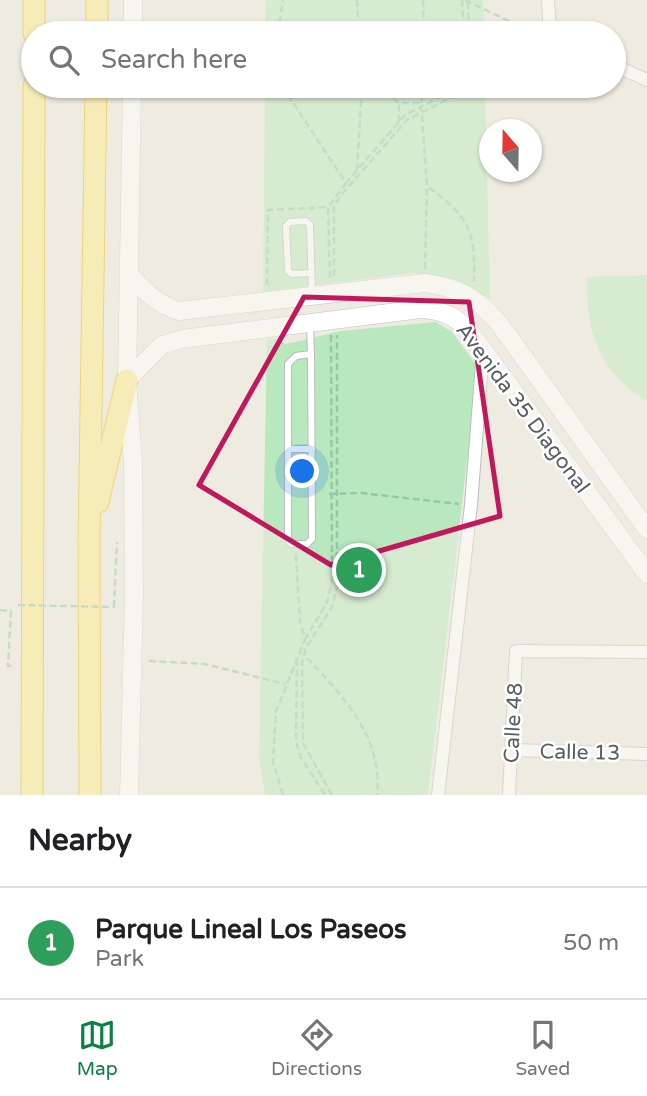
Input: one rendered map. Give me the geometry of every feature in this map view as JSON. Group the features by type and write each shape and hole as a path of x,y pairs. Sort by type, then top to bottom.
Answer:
{"highway":[{"path":"34,0 34,21"},
{"path":"97,21 98,3"},
{"path":"32,795 34,98"},
{"path":"90,795 89,542 96,98"},
{"path":"89,542 127,380"}],"main road":[{"path":"133,0 133,21"},
{"path":"129,795 134,582 133,462 127,380 132,98"},
{"name":"Avenida 35 Diagonal","path":"130,275 163,306 179,311 425,283 442,285 474,297 498,322 647,529"},
{"name":"Avenida 35 Diagonal","path":"127,380 145,359 162,345 172,342 421,309 438,310 455,317 483,350 647,574"}],"street":[{"path":"548,0 549,21"},
{"path":"626,70 647,80"},
{"path":"438,795 471,505 483,350"},
{"name":"Calle 48","path":"509,795 516,651 647,652"},
{"name":"Calle 13","path":"513,750 647,754"}],"lane":[{"path":"311,273 292,274 288,271 286,226 290,222 306,221 310,225 312,296"},
{"path":"309,323 311,354 312,539 307,544 295,545 288,540 288,364 296,356 311,354"},
{"path":"288,449 312,449"}],"path":[{"path":"280,21 283,0"},
{"path":"357,0 358,21"},
{"path":"423,0 424,21"},
{"path":"465,21 466,0"},
{"path":"466,0 468,21"},
{"path":"466,0 509,21"},
{"path":"290,98 346,183"},
{"path":"357,170 361,98"},
{"path":"392,98 399,103 421,105"},
{"path":"422,98 427,186 425,283"},
{"path":"330,278 328,207 405,115 437,98"},
{"path":"334,283 334,206 407,120 450,98"},
{"path":"399,103 399,122"},
{"path":"427,186 450,203 467,221 474,250 474,297"},
{"path":"268,289 268,209 328,207"},
{"path":"332,795 303,743 302,663 306,648 332,607 337,587 337,330"},
{"path":"283,795 273,762 276,711 297,657 327,602 332,581 331,331"},
{"path":"330,494 361,493 471,505"},
{"path":"295,545 298,597 305,640"},
{"path":"17,617 18,605 114,607"},
{"path":"0,610 10,611 8,666 15,667 15,654"},
{"path":"297,657 296,740 300,756 325,795"},
{"path":"306,659 340,692 366,731 377,761 377,795"},
{"path":"142,669 149,661 205,664 285,684"}],"highlighted area":[{"path":"304,297 469,302 500,516 331,565 199,485"}],"green space":[{"path":"266,0 483,0 484,21 265,21"},
{"path":"265,98 485,98 486,119 479,119 479,182 487,182 490,299 455,280 414,273 263,292"},
{"path":"647,275 647,401 617,377 598,348 589,315 587,277"},
{"path":"436,322 452,332 478,367 428,795 265,795 259,759 267,340 276,339 286,344 340,331"}],"place":[{"name":"Parque Lineal Los Paseos","path":"359,570"}]}
